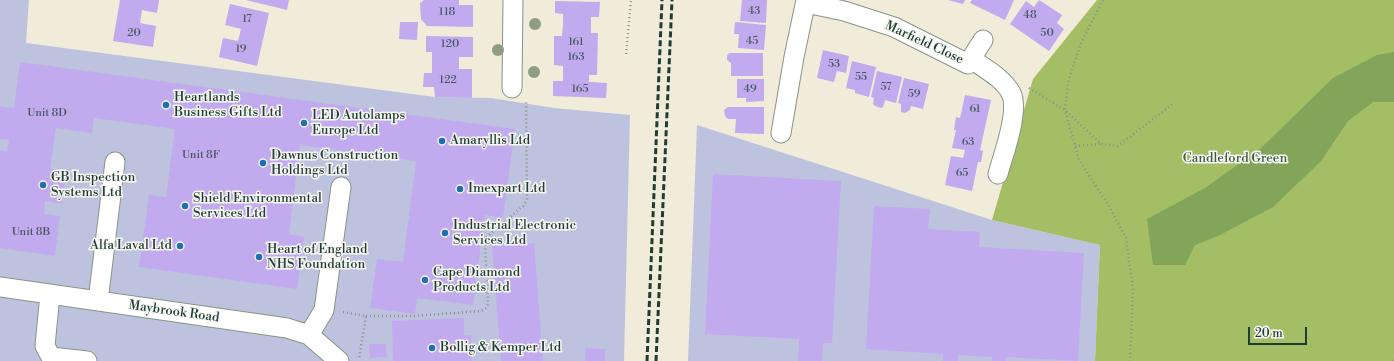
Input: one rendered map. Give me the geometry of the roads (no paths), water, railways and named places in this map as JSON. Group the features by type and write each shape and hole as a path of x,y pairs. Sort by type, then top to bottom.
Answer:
{"street":[{"path":"512,88 513,0"},
{"name":"Marfield Close","path":"781,133 794,57 806,2 844,11 894,27 968,64 983,40"},
{"path":"971,59 999,79 1011,93 1014,109 998,174"},
{"path":"98,301 115,162"},
{"path":"309,335 324,310 340,187"},
{"name":"Maybrook Road","path":"0,287 287,328 309,335 339,361"},
{"path":"50,294 45,346 51,357 87,361"}],"railway":[{"path":"647,361 662,0"},
{"path":"656,361 672,0"}],"place":[{"name":"Heartlands Business Gifts Ltd","path":"166,105"},
{"name":"LED Autolamps Europe Ltd","path":"304,123"},
{"name":"Amaryllis Ltd","path":"442,141"},
{"name":"Dawnus Construction Holdings Ltd","path":"263,163"},
{"name":"GB Inspection Systems Ltd","path":"43,185"},
{"name":"Imexpart Ltd","path":"460,189"},
{"name":"Shield Environmental Services Ltd","path":"185,206"},
{"name":"Industrial Electronic Services Ltd","path":"445,233"},
{"name":"Alfa Laval Ltd","path":"180,246"},
{"name":"Heart of England NHS Foundation","path":"259,257"},
{"name":"Cape Diamond Products Ltd","path":"425,280"},
{"name":"Bollig & Kemper Ltd","path":"432,348"}],"park label":[{"name":"Candleford Green","path":"1235,159"}]}
